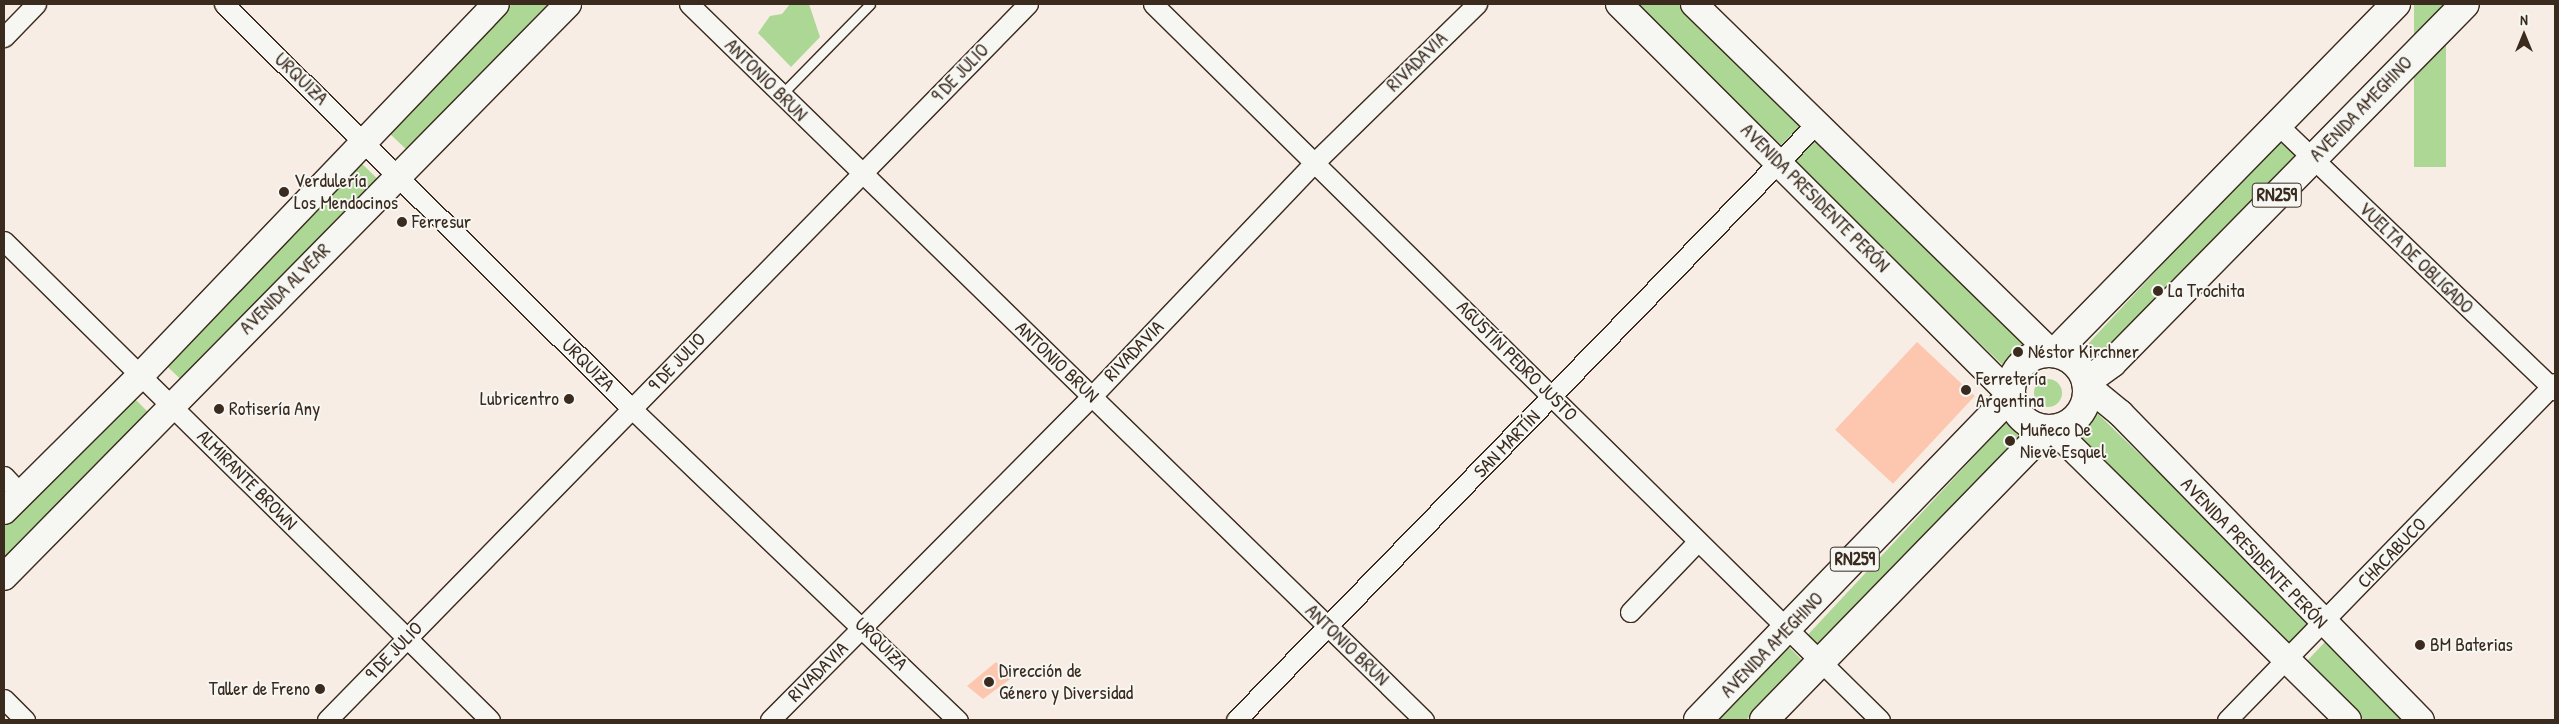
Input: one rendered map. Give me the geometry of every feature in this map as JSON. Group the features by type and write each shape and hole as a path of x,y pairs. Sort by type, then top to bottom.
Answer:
{"highway":[{"name":"RN259","path":"2010,395 2018,366 2028,358 2052,353 2396,4"},
{"name":"AVENIDA AMEGHINO","path":"2087,384 2112,362 2465,4"},
{"path":"2052,353 2075,362 2087,384"},
{"name":"RN259","path":"1764,720 2050,429 2072,422 2081,412 2087,384"},
{"name":"AVENIDA AMEGHINO","path":"1698,720 1787,631 2010,395"},
{"path":"2010,395 2024,421 2050,429"}],"main road":[{"path":"10,494 141,375 496,4"},
{"name":"AVENIDA ALVEAR","path":"4,577 171,404 568,4"},
{"name":"AVENIDA PRESIDENTE PERÓN","path":"1620,4 2010,395"},
{"path":"1694,4 1818,122 2052,353"},
{"name":"AVENIDA PRESIDENTE PERÓN","path":"2087,384 2120,414 2323,624 2421,720"},
{"path":"2050,429 2348,720"}],"street":[{"path":"4,37 36,4"},
{"name":"URQUIZA","path":"224,4 399,174 632,409 863,626 958,720"},
{"name":"ANTONIO BRUN","path":"689,4 1424,720"},
{"name":"9 DE JULIO","path":"327,720 1028,4"},
{"name":"AGUSTÍN PEDRO JUSTO","path":"1153,4 1316,161 1787,631 1880,720"},
{"name":"RIVADAVIA","path":"770,720 1092,396 1316,161 1477,4"},
{"name":"SAN MARTÍN","path":"1236,720 1553,397 1818,122"},
{"name":"VUELTA DE OBLIGADO","path":"2278,124 2312,159 2554,387"},
{"name":"ALMIRANTE BROWN","path":"4,241 490,720"},
{"name":"CHACABUCO","path":"2227,720 2554,387"},
{"path":"1630,612 1698,541"},
{"path":"4,699 25,720"}],"lane":[{"path":"781,95 870,4"}],"green space":[{"path":"512,4 556,4 410,153 388,132"},
{"path":"790,4 809,4 820,37 791,67 758,33 770,16 782,14"},
{"path":"1635,4 1679,4 1803,123 1781,145"},
{"path":"2414,4 2446,4 2446,167 2414,167"},
{"path":"2280,138 2297,154 2095,370 2078,354"},
{"path":"1815,141 2029,347 2007,370 1793,163"},
{"path":"357,159 380,181 185,383 162,361"},
{"path":"2048,379 2058,383 2062,393 2058,403 2048,407 2038,403 2034,393 2038,383"},
{"path":"130,394 152,416 4,567 4,523"},
{"path":"2097,413 2311,620 2290,642 2075,435"},
{"path":"2010,418 2027,434 1825,650 1808,634"},
{"path":"2326,641 2408,720 2364,720 2305,663"},
{"path":"1787,645 1803,661 1746,720 1714,720"}],"building":[{"path":"1917,342 1975,396 1893,484 1835,430"},
{"name":"Dirección de Género y Diversidad","path":"996,662 1013,677 983,699 967,686"}],"place":[{"name":"Verdulería Los Mendocinos","path":"284,192"},
{"name":"Ferresur","path":"402,222"},
{"name":"La Trochita","path":"2158,291"},
{"name":"Néstor Kirchner","path":"2018,352"},
{"name":"Ferretería Argentina","path":"1966,390"},
{"name":"Lubricentro","path":"569,399"},
{"name":"Rotisería Any","path":"219,409"},
{"name":"Muñeco De Nieve Esquel","path":"2010,441"},
{"name":"BM Baterias","path":"2420,645"},
{"name":"Dirección de Género y Diversidad","path":"989,682"},
{"name":"Taller de Freno","path":"320,689"}]}
